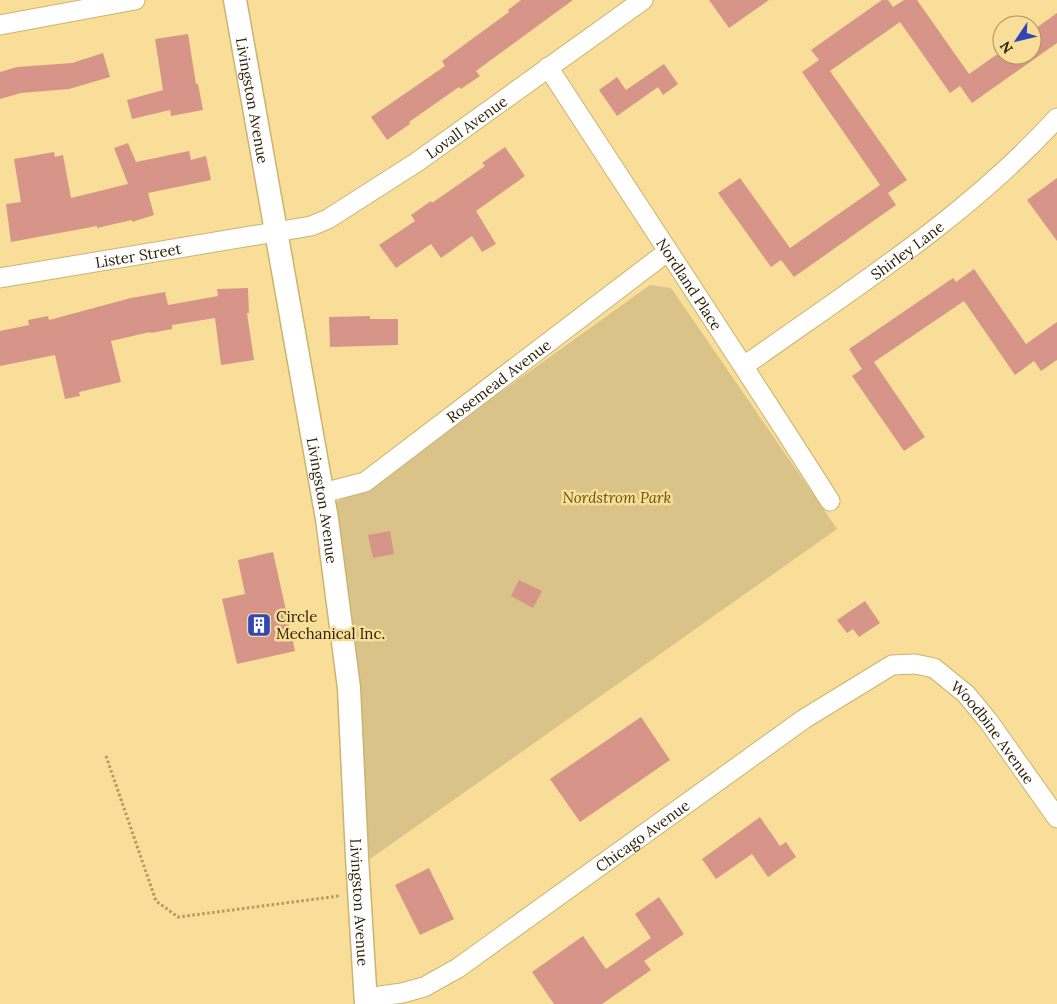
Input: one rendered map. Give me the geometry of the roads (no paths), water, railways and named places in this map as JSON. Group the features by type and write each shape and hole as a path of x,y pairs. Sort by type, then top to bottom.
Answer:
{"street":[{"path":"0,25 135,0"},
{"name":"Livingston Avenue","path":"235,0 323,493 349,688 366,1001"},
{"name":"Lovall Avenue","path":"277,232 311,226 328,219 417,162 644,0"},
{"name":"Nordland Place","path":"548,67 667,252 744,366 830,502"},
{"name":"Shirley Lane","path":"744,366 937,229 988,186 1035,142 1057,118"},
{"name":"Lister Street","path":"0,278 277,232"},
{"name":"Rosemead Avenue","path":"323,493 365,482 667,252"},
{"name":"Woodbine Avenue","path":"915,664 934,668 966,694 989,722 1057,818"},
{"name":"Chicago Avenue","path":"366,1001 402,994 424,987 458,968 804,719 892,665 915,664"}],"place":[{"name":"Circle Mechanical Inc.","path":"259,625"}],"park label":[{"name":"Nordstrom Park","path":"617,497"}]}
